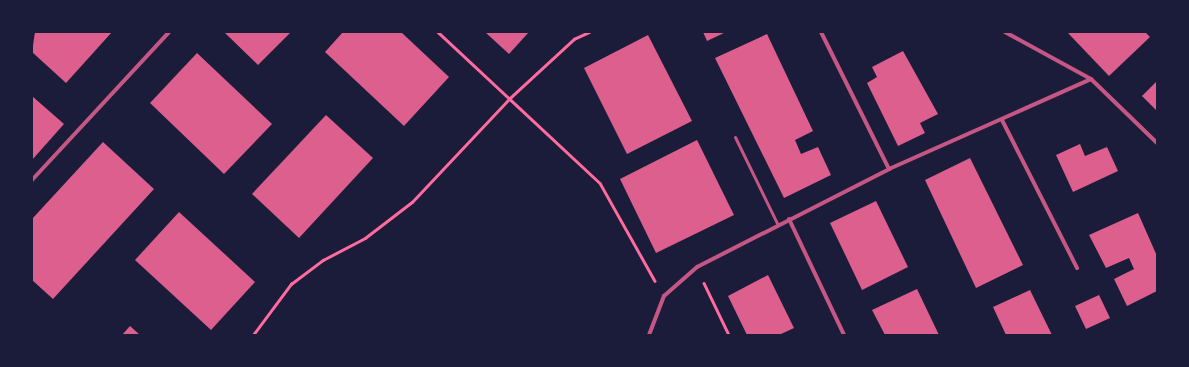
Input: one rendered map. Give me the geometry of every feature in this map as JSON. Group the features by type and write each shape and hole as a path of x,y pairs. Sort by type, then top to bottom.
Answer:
{"street":[{"path":"32,180 169,32"},
{"path":"821,32 889,169"},
{"path":"1005,32 1091,79 1157,143"},
{"path":"649,335 664,296 697,267 788,219 889,169 1002,120 1091,79"},
{"path":"1002,120 1077,268"},
{"path":"788,219 844,335"}],"lane":[{"path":"735,137 778,225"}],"path":[{"path":"438,32 600,183 664,296"},
{"path":"253,335 267,312 291,284 323,260 364,238 412,202 510,98 574,39 588,32"},
{"path":"697,267 729,335"}],"building":[{"path":"35,32 112,32 66,83 32,52"},
{"path":"224,32 291,32 258,65"},
{"path":"343,32 401,32 449,77 404,126 325,52"},
{"path":"485,32 529,32 509,54"},
{"path":"703,32 726,32 707,41"},
{"path":"1067,32 1145,32 1150,37 1109,76"},
{"path":"767,34 813,131 795,140 801,154 818,147 831,175 784,198 715,58"},
{"path":"648,35 692,121 627,154 584,68"},
{"path":"903,51 938,114 920,123 925,133 898,146 867,83 877,77 872,67"},
{"path":"197,53 272,124 224,174 150,103"},
{"path":"1157,81 1157,111 1142,96"},
{"path":"32,96 64,124 32,160"},
{"path":"326,115 373,158 299,238 252,194"},
{"path":"697,140 734,215 656,253 620,179"},
{"path":"103,142 154,189 53,299 32,280 32,219"},
{"path":"1080,144 1085,156 1107,147 1118,171 1073,192 1056,155"},
{"path":"970,158 1023,265 976,288 925,180"},
{"path":"876,201 908,267 862,290 830,223"},
{"path":"179,212 255,282 211,330 135,260"},
{"path":"1138,213 1157,256 1157,291 1127,306 1114,279 1134,269 1129,258 1106,268 1089,235"},
{"path":"768,275 794,328 779,335 747,335 728,296"},
{"path":"917,289 939,335 885,335 872,310"},
{"path":"1030,290 1052,335 1006,335 993,307"},
{"path":"1099,295 1110,318 1086,329 1075,306"},
{"path":"130,326 140,335 122,335"}]}
